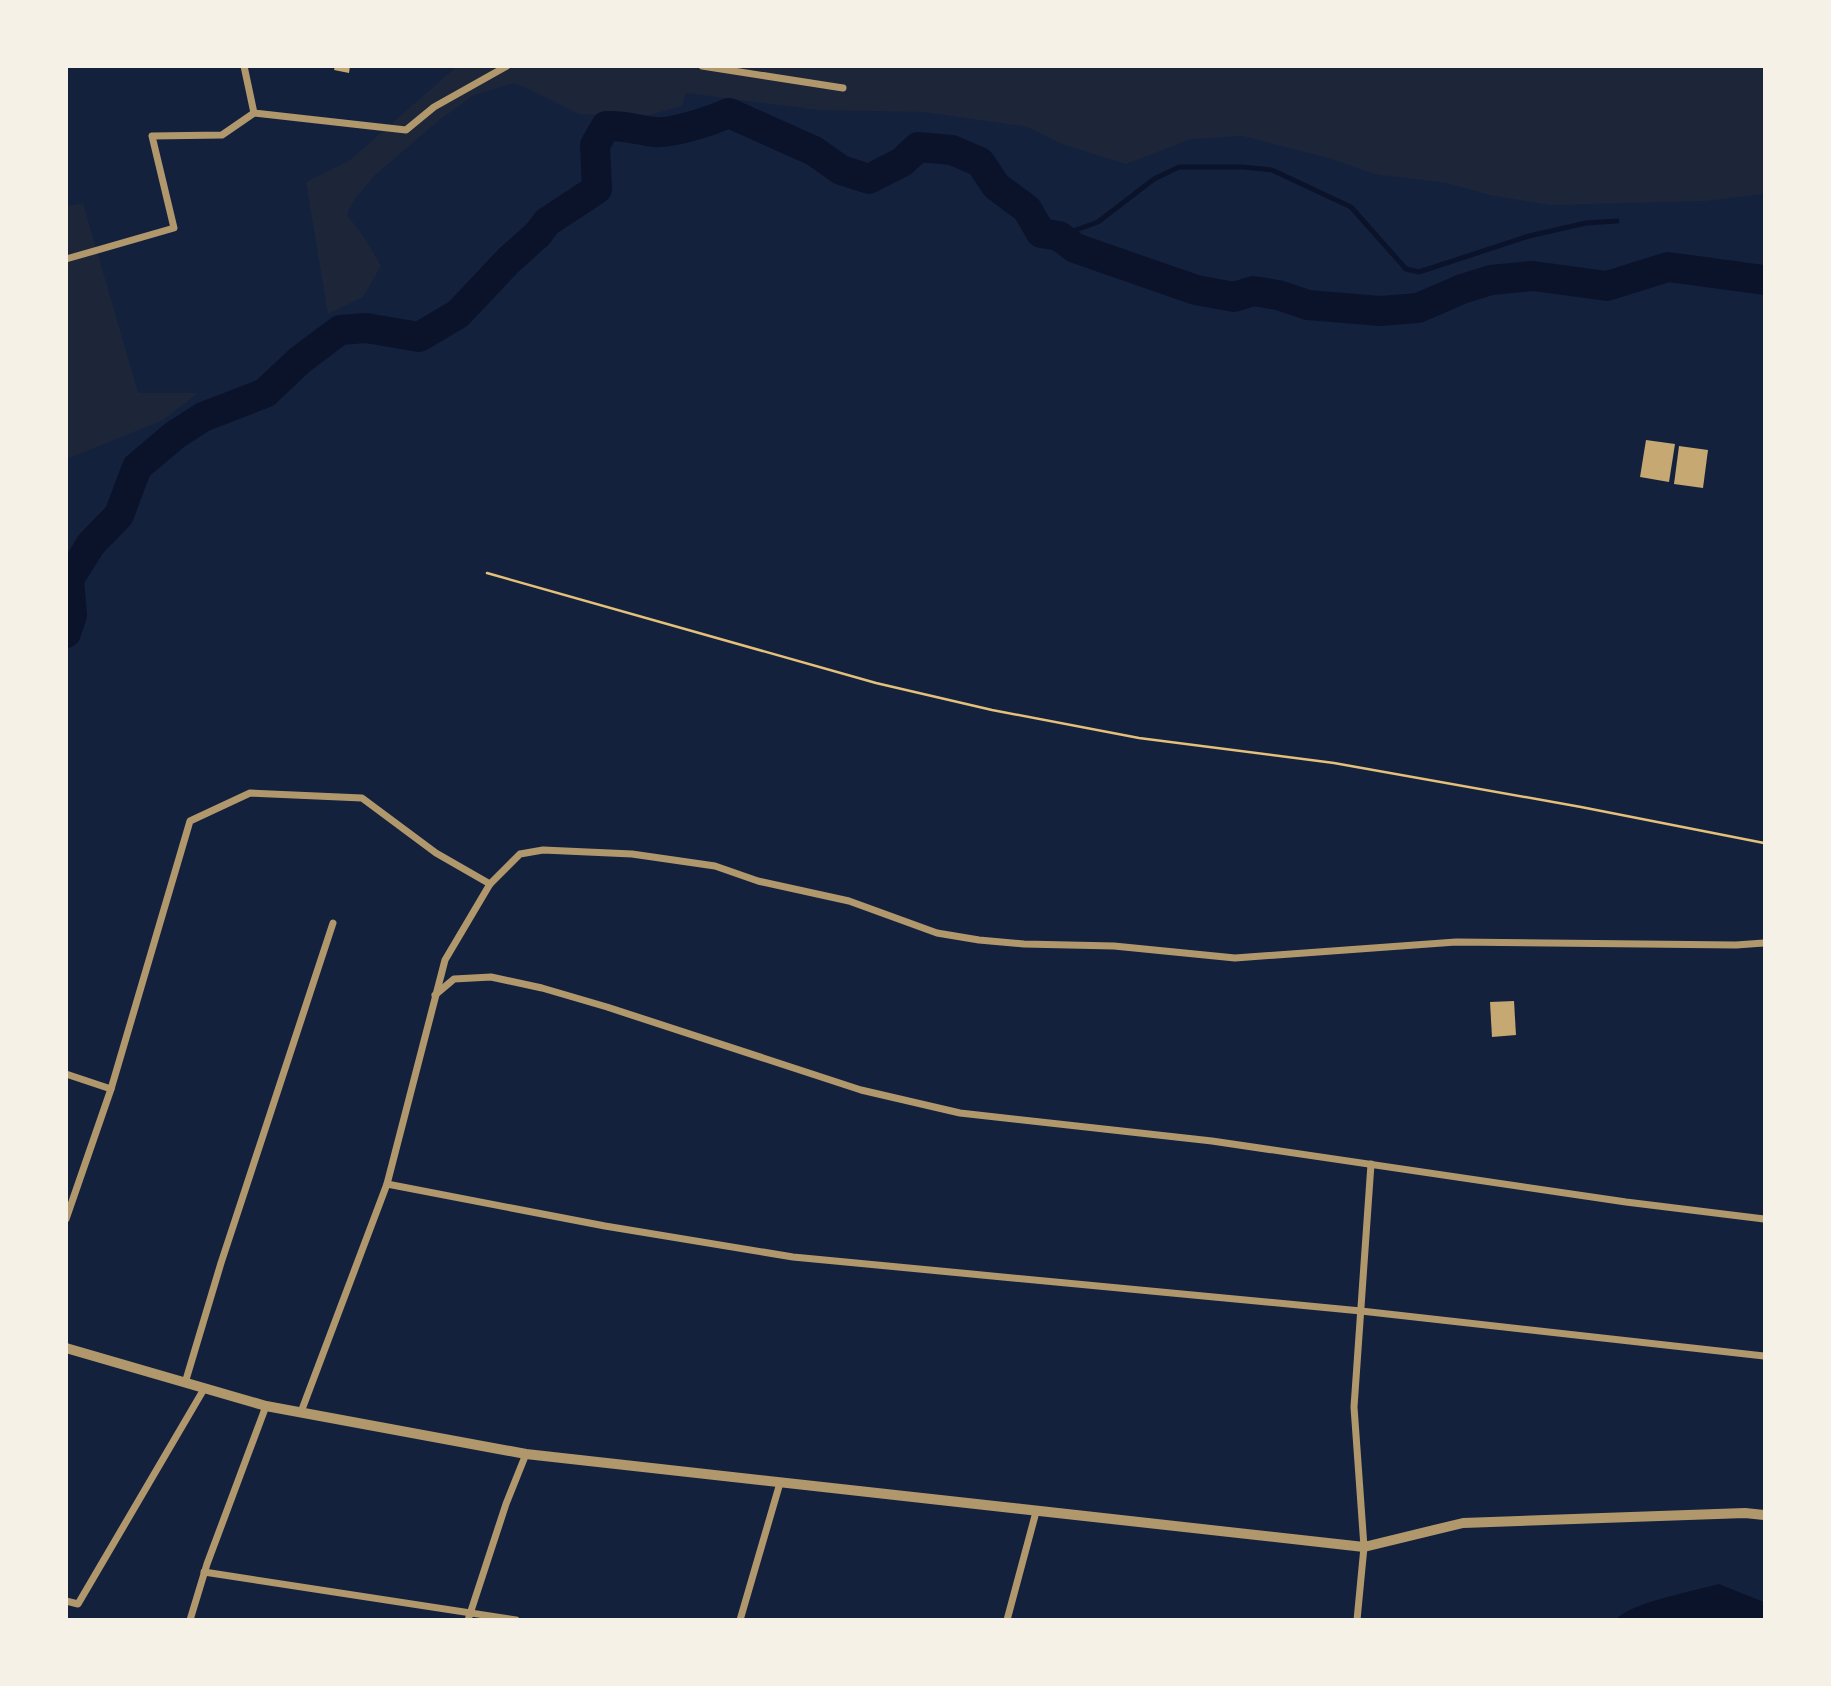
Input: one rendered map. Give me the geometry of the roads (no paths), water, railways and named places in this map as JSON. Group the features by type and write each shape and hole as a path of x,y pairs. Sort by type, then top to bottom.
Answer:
{"street":[{"path":"243,66 254,113"},
{"path":"66,259 174,228 152,136 222,135 254,113 406,130 433,107 507,66"},
{"path":"702,66 843,88"},
{"path":"66,1219 111,1089 190,821 250,793 362,798 436,853 490,884"},
{"path":"301,1412 387,1185 445,960 490,884 520,854 543,850 632,854 715,866 758,881 849,901 937,933 979,940 1114,946 1235,958 1456,942 1765,943"},
{"path":"185,1383 225,1251 333,923"},
{"path":"435,995 454,979 491,977 607,1007 861,1090 960,1113 1212,1141 1626,1202 1765,1219"},
{"path":"66,1074 111,1089"},
{"path":"1357,1619 1364,1546 1354,1407 1371,1164"},
{"path":"387,1185 606,1226 793,1257 1361,1311 1765,1356"},
{"path":"66,1348 266,1406 526,1454 1035,1512 1364,1546 1463,1523 1745,1513 1765,1515"},
{"path":"66,1601 78,1605 204,1389"},
{"path":"190,1619 204,1572 266,1406"},
{"path":"469,1616 506,1504 526,1454"},
{"path":"740,1619 780,1483"},
{"path":"1007,1619 1035,1512"},
{"path":"204,1572 469,1616 516,1619"}],"waterway":[{"path":"66,633 72,615 69,579 91,544 119,515 137,467 175,435 203,417 265,393 300,360 340,330 366,328 419,337 458,314 547,222 597,189 595,145 606,126 662,132 692,126 729,113 814,151 841,170 869,179 902,162 918,147 952,150 980,162 996,186 1027,209 1041,233 1059,236 1075,248 1196,290 1234,297 1253,291 1278,295 1308,305 1380,311 1418,308 1491,280 1533,276 1607,286 1668,267 1764,280"},
{"path":"1059,236 1098,222 1154,179 1179,167 1272,170 1351,207 1406,269 1419,272 1529,236 1586,223 1617,221"}]}
